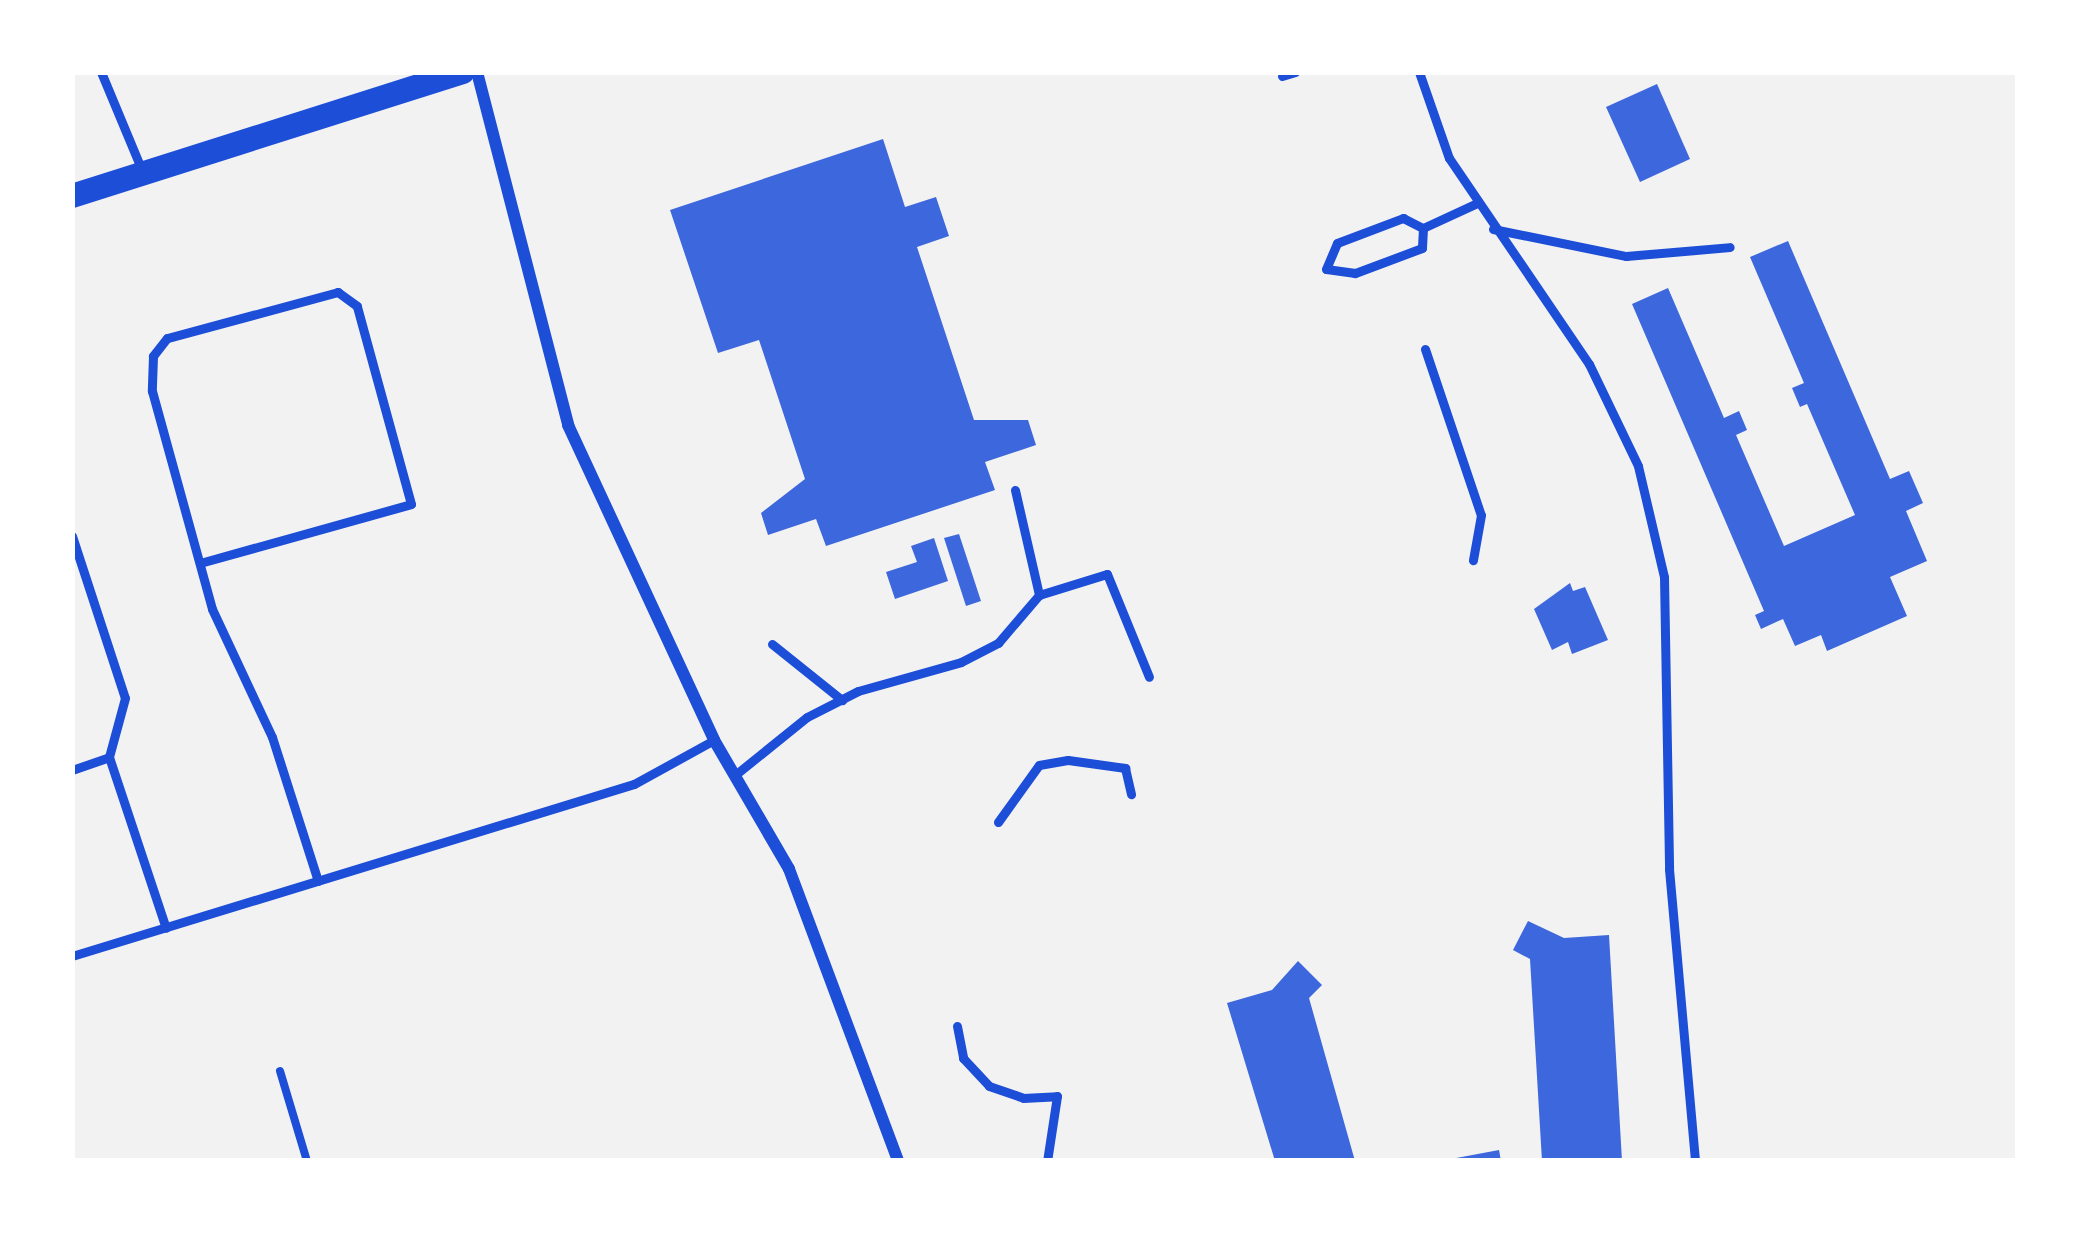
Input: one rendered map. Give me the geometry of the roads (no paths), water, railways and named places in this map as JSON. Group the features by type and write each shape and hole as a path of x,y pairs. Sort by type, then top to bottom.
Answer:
{"main road":[{"path":"72,196 463,72"}],"street":[{"path":"477,72 568,425 714,740 789,868 898,1161"}],"lane":[{"path":"101,72 143,173"},
{"path":"1282,76 1295,72"},
{"path":"1419,72 1449,158 1589,364 1638,466 1664,577 1669,869 1695,1161"},
{"path":"1423,228 1477,203"},
{"path":"1402,218 1423,228 1422,248 1354,273 1326,269 1337,243 1402,218"},
{"path":"1493,229 1626,256 1730,247"},
{"path":"200,563 411,504 357,306 338,292 167,338 153,356 152,391 200,563 225,648 272,737 318,881"},
{"path":"1425,349 1481,515 1473,560"},
{"path":"1015,490 1039,596"},
{"path":"72,536 125,698 109,757 166,928"},
{"path":"735,776 842,700 998,643 1039,596 1107,574 1149,677"},
{"path":"772,644 842,700"},
{"path":"72,956 634,784 714,740"},
{"path":"72,770 109,757"},
{"path":"998,822 1039,765 1125,767 1131,794"},
{"path":"956,1026 963,1058 989,1086 1023,1098 1057,1096 1047,1161"}]}
